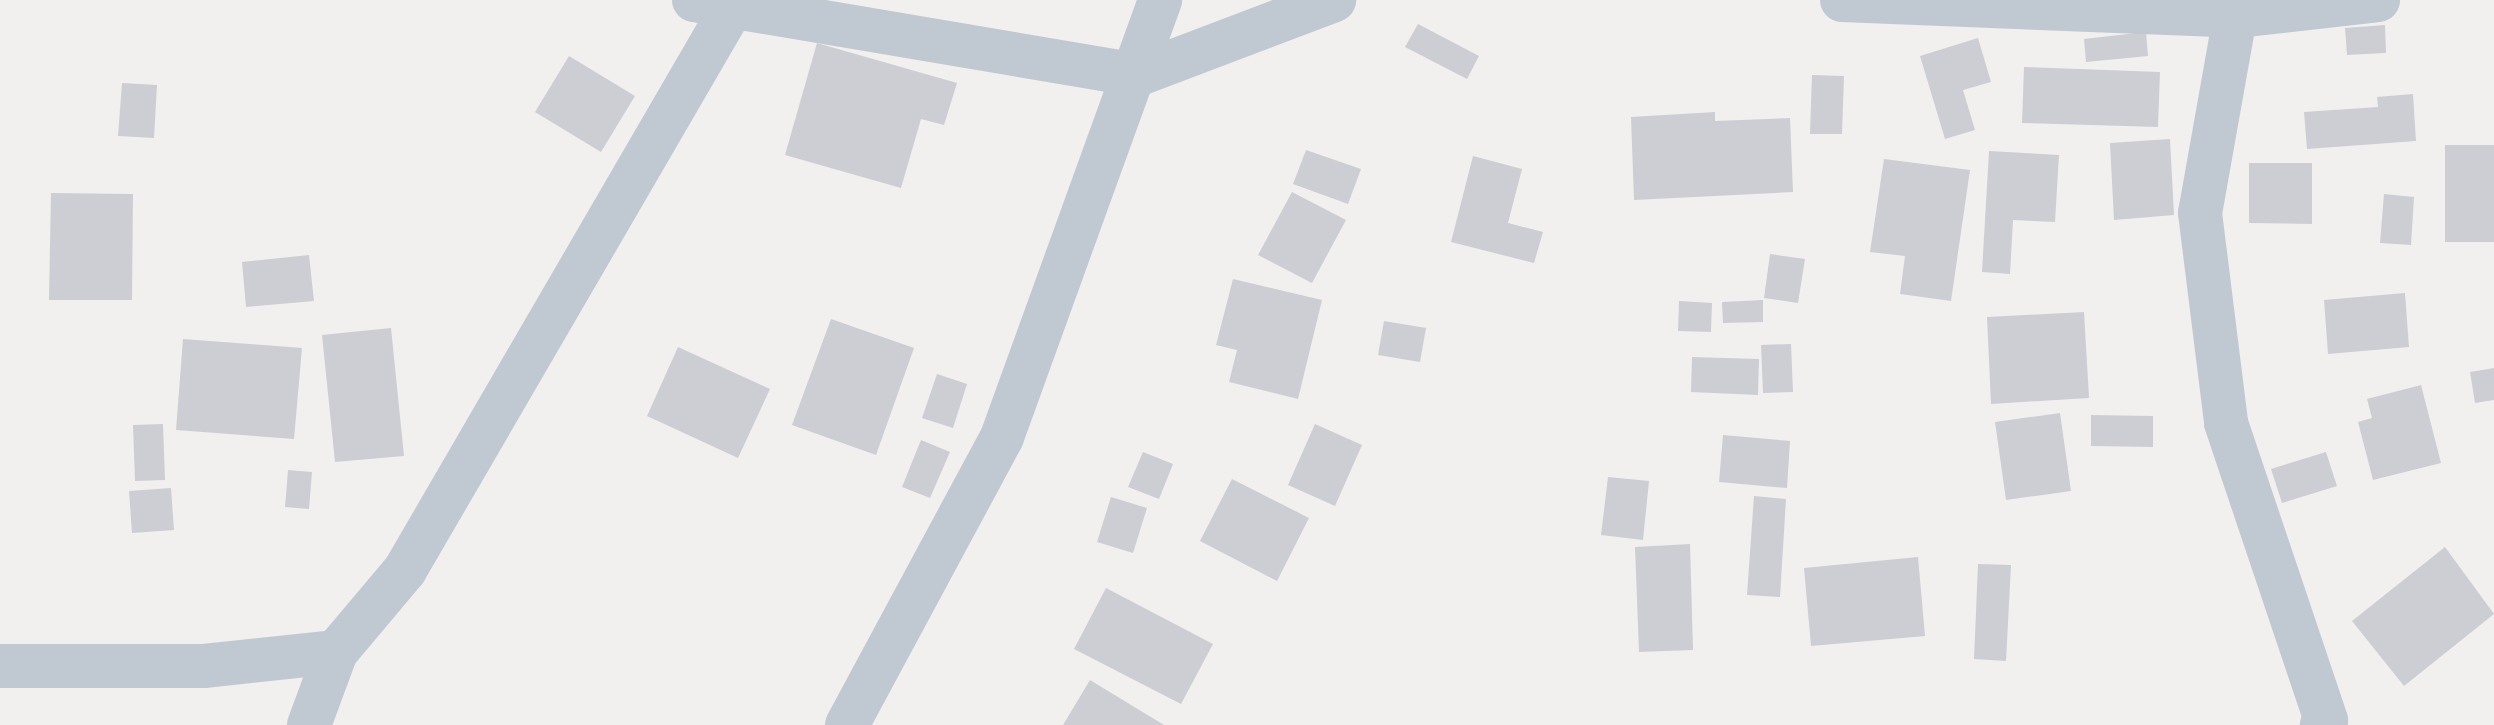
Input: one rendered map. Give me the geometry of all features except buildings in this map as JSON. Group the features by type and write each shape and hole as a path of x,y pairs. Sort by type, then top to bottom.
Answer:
{"street":[{"path":"847,725 1002,437 1137,75 1160,0"},
{"path":"309,725 336,652 405,570 714,2 1137,75 1334,0"},
{"path":"1842,0 2238,8 2378,0"},
{"path":"2238,8 2200,213 2226,423 2320,724"},
{"path":"0,666 204,666 336,652"}]}
